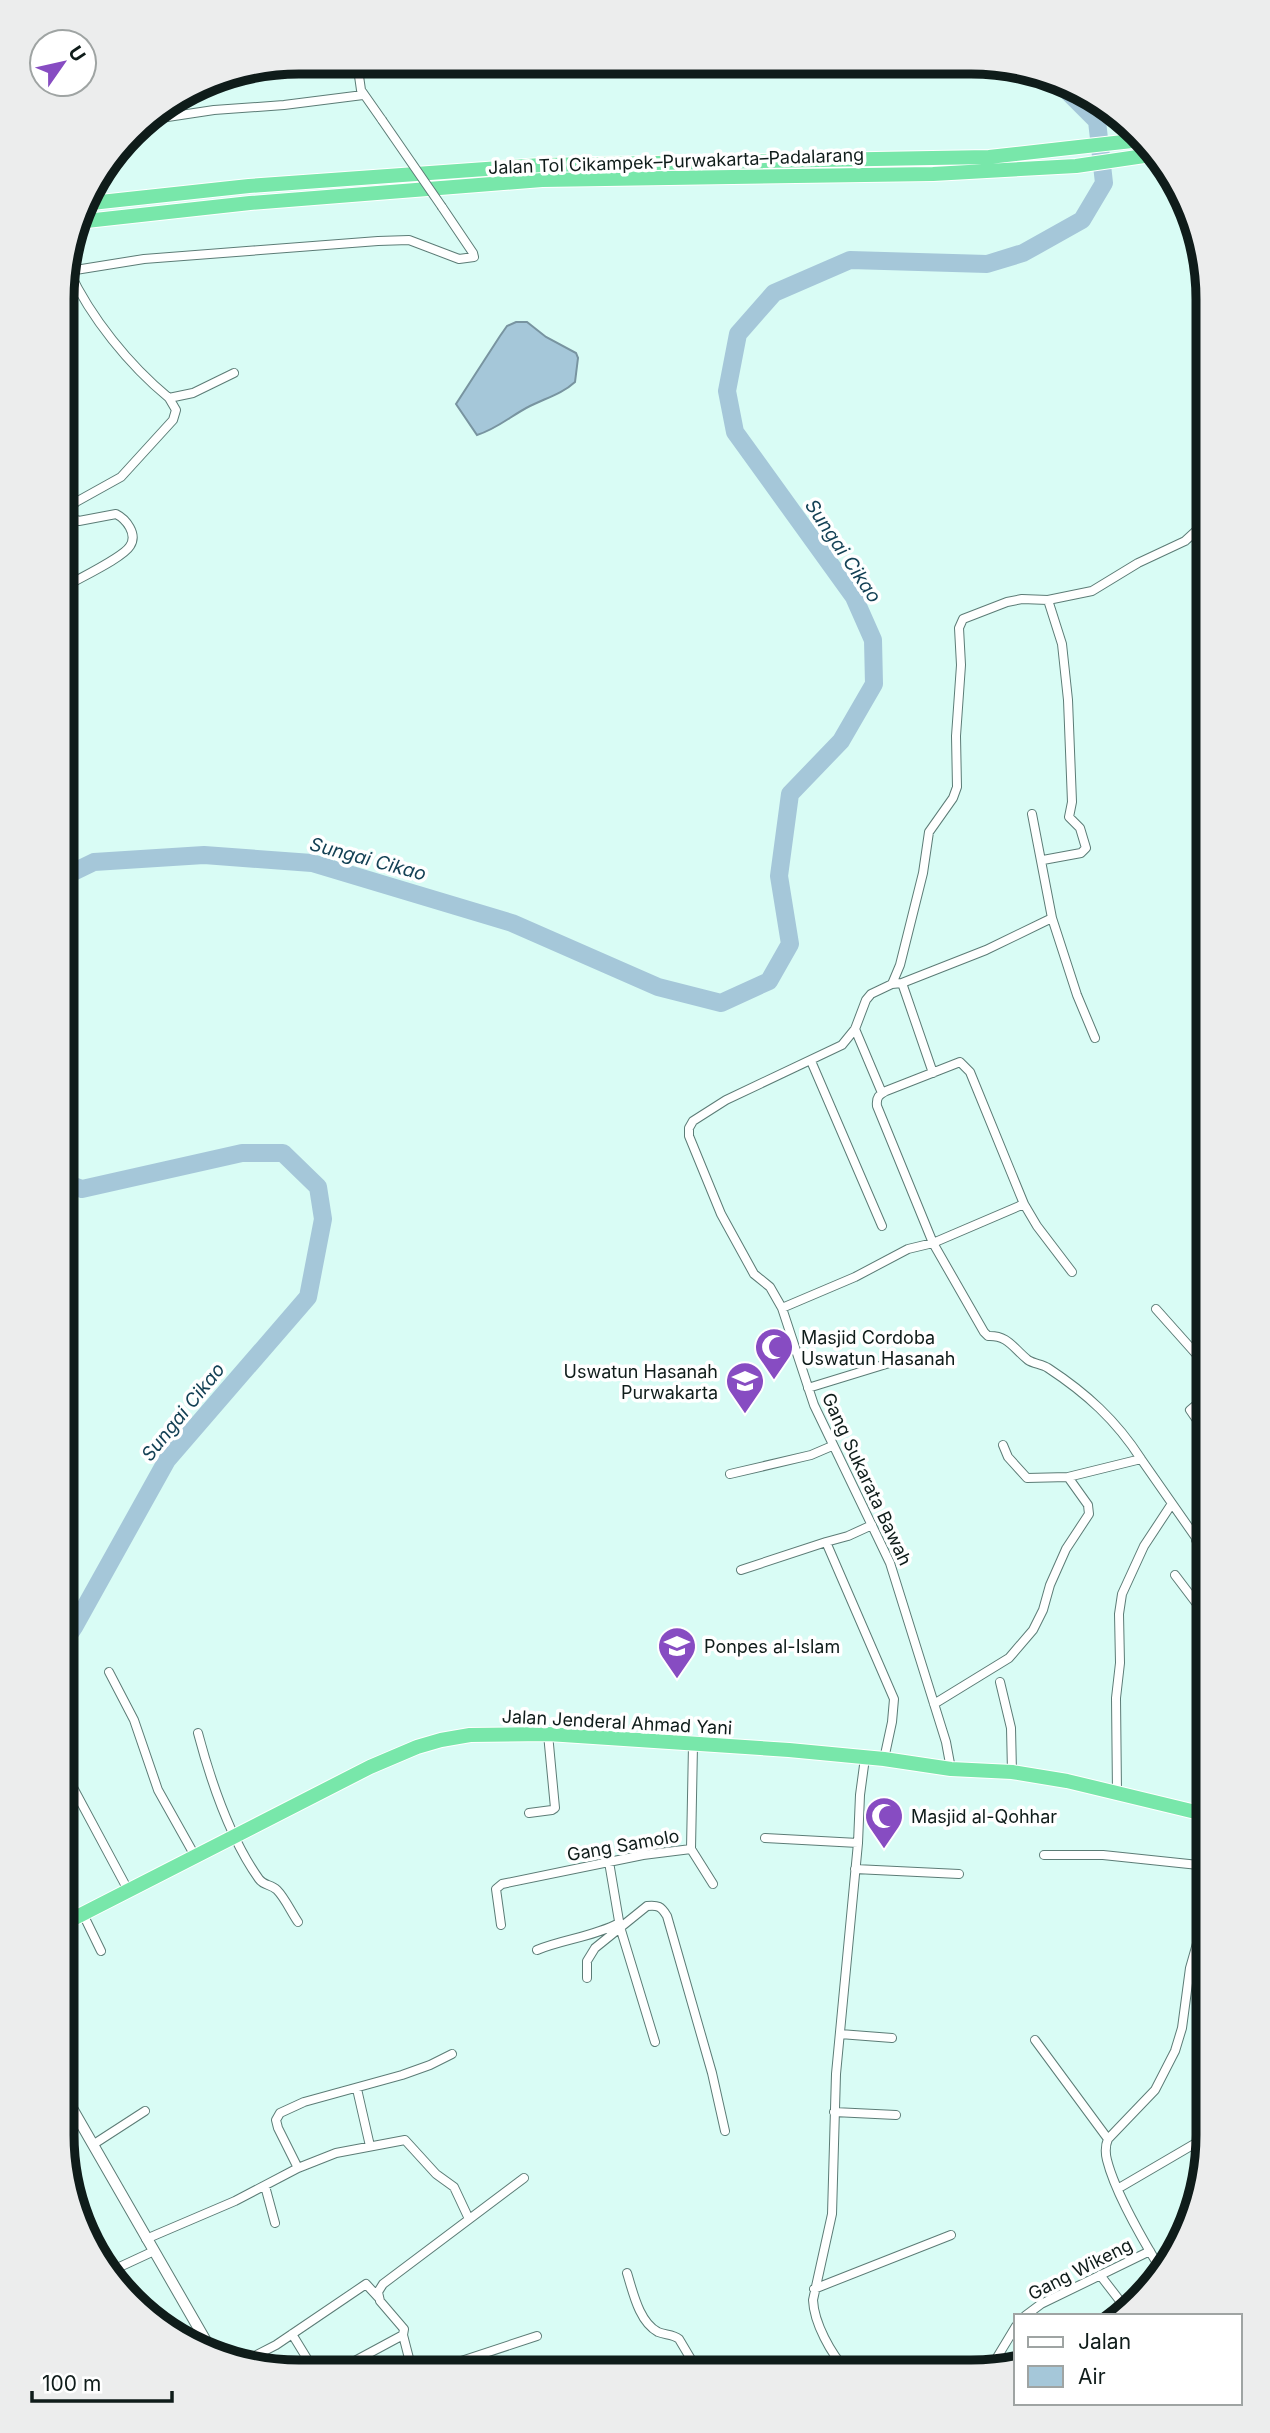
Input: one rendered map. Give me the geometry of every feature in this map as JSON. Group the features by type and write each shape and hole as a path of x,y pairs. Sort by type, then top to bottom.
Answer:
{"highway":[{"name":"Jalan Tol Cikampek–Purwakarta–Padalarang","path":"95,203 248,186 541,165 935,159 1074,149 1133,142"},
{"name":"Jalan Tol Cikampek–Purwakarta–Padalarang","path":"88,221 250,203 542,180 933,174 1076,166 1145,157"},
{"name":"Jalan Jenderal Ahmad Yani","path":"74,1918 370,1767 417,1747 470,1735 548,1734 789,1750 864,1764 884,1759 951,1769 1012,1772 1067,1781 1196,1812"}],"street":[{"path":"75,271 144,259 378,241 409,240 459,259 474,257 363,95 359,74"},
{"path":"165,117 363,95"},
{"path":"74,505 121,477 151,446 175,416 176,410 169,398 109,335 75,283"},
{"path":"169,398 193,393 234,373"},
{"path":"74,518 79,521 111,513 123,518 131,533 130,547 121,555 74,582"},
{"path":"1052,918 986,950 902,983 892,984 900,965 923,873 929,832 953,798 957,787 956,736 961,621 1007,602 1022,599 1048,600 1092,591 1138,563 1185,541 1196,531"},
{"path":"1043,860 1082,853 1086,848 1080,828 1069,817 1072,802 1068,700 1062,644 1048,600"},
{"path":"1032,814 1043,860 1052,918 1077,995 1095,1038"},
{"path":"902,983 933,1073"},
{"name":"Gang Sukarata Bawah","path":"892,984 871,994 866,1000 856,1029 842,1045 726,1100 693,1121 689,1136 721,1214 754,1274 771,1287 782,1308 808,1388 832,1446 890,1563 946,1742 951,1769"},
{"path":"856,1029 882,1093"},
{"path":"811,1061 882,1226"},
{"path":"1072,1272 1024,1204 966,1066 960,1062 879,1095 877,1105 933,1243 984,1332 988,1336 1006,1339 1028,1359 1044,1366 1088,1395 1116,1423 1196,1540"},
{"path":"782,1308 908,1249 933,1243 1024,1204"},
{"path":"1156,1309 1196,1354"},
{"path":"808,1388 896,1361"},
{"path":"1196,1405 1190,1410 1196,1419"},
{"path":"1003,1445 1008,1457 1024,1476 1068,1477 1141,1459"},
{"path":"730,1474 811,1455 832,1446"},
{"path":"934,1704 1009,1658 1033,1630 1066,1549 1088,1514 1088,1505 1068,1477"},
{"path":"1117,1792 1116,1698 1122,1594 1144,1546 1171,1505"},
{"path":"741,1570 848,1536 872,1525"},
{"path":"827,1542 894,1699 884,1759"},
{"path":"1175,1576 1196,1603"},
{"path":"109,1672 134,1720 158,1790 195,1856"},
{"path":"1000,1682 1011,1728 1012,1772"},
{"path":"198,1733 212,1784 234,1835 262,1884 277,1890 298,1922"},
{"path":"529,1813 555,1808 548,1734"},
{"name":"Gang Samolo","path":"501,1925 496,1889 498,1886 609,1862 691,1849 693,1745"},
{"path":"839,2360 813,2307 814,2289 832,2214 834,2112 864,1764"},
{"path":"74,1789 128,1890"},
{"path":"765,1838 858,1843"},
{"path":"691,1849 713,1884"},
{"path":"1044,1855 1103,1855 1196,1865"},
{"path":"609,1862 619,1925 655,2042"},
{"path":"855,1868 958,1874"},
{"path":"587,1978 587,1961 590,1955 619,1925 647,1906 656,1905 662,1908 667,1916 712,2073 725,2132"},
{"path":"83,1914 101,1951"},
{"path":"537,1950 555,1942 595,1934 619,1925"},
{"path":"1156,2262 1119,2188 1106,2153 1108,2138 1155,2090 1165,2073 1182,2028 1190,1968 1196,1947"},
{"path":"1190,1968 1196,1970"},
{"path":"840,2034 892,2038"},
{"path":"1035,2039 1108,2138"},
{"path":"298,2168 278,2128 276,2120 280,2113 304,2102 357,2089 430,2065 452,2054"},
{"path":"357,2089 370,2146"},
{"path":"74,2111 204,2338"},
{"path":"94,2144 145,2111"},
{"path":"834,2112 896,2115"},
{"path":"146,2239 235,2202 298,2168 336,2153 404,2140 436,2174 454,2188 469,2219"},
{"path":"1119,2188 1196,2141"},
{"path":"378,2297 383,2284 524,2178"},
{"path":"265,2186 275,2223"},
{"path":"814,2289 951,2235"},
{"path":"117,2268 154,2251"},
{"name":"Gang Wikeng","path":"1028,2314 1041,2304 1150,2251"},
{"path":"627,2273 635,2300 647,2322 657,2331 679,2339 691,2360"},
{"path":"1100,2276 1121,2303"},
{"path":"257,2355 366,2284 401,2323 410,2360"},
{"path":"996,2358 1014,2329"},
{"path":"292,2334 308,2360"},
{"path":"356,2360 403,2334"},
{"path":"464,2360 537,2336"}],"water":[{"path":"516,322 527,322 546,337 576,353 578,358 575,382 477,435 456,404 507,326"}],"waterway":[{"name":"Sungai Cikao","path":"74,872 94,862 204,855 312,863 512,923 658,987 721,1003 769,981 790,944 779,876 790,794 841,741 874,684 873,640 854,597 735,432 727,391 738,334 774,293 850,260 987,264 1023,253 1082,220 1104,183 1097,121 1075,99"},
{"name":"Sungai Cikao","path":"74,1186 82,1189 242,1153 283,1153 318,1187 323,1219 308,1297 167,1460 74,1627"}],"place":[{"name":"Masjid Cordoba Uswatun Hasanah","path":"774,1381"},
{"name":"Uswatun Hasanah Purwakarta","path":"745,1415"},
{"name":"Ponpes al-Islam","path":"677,1680"},
{"name":"Masjid al-Qohhar","path":"884,1850"}]}
